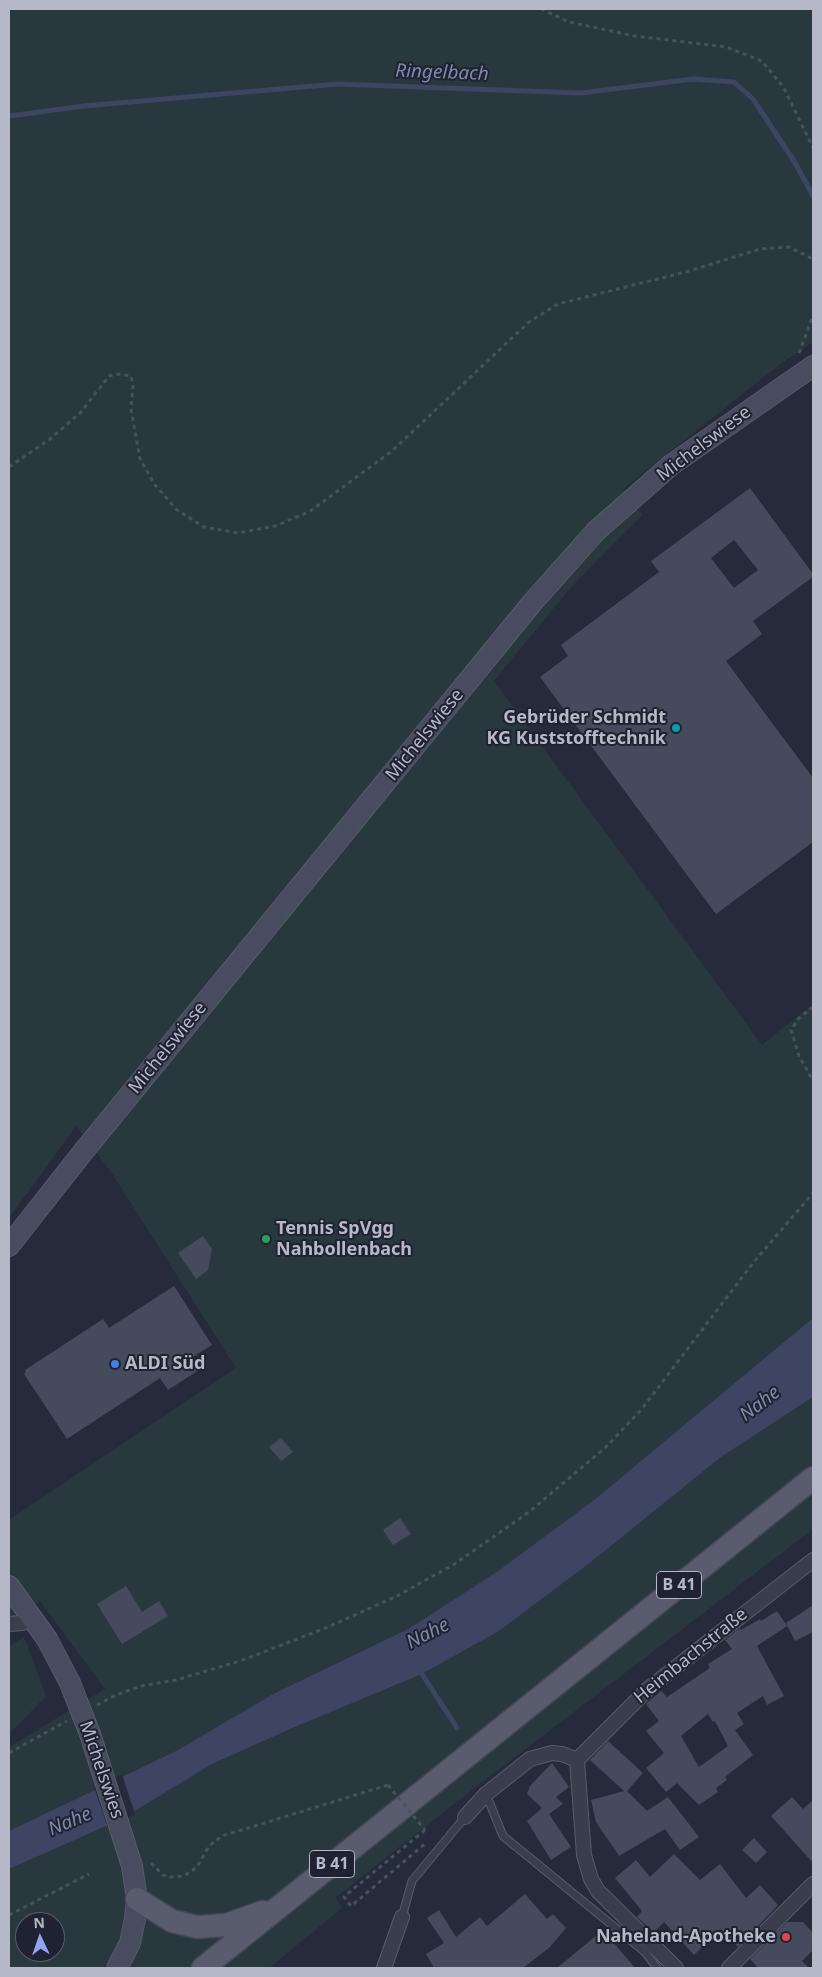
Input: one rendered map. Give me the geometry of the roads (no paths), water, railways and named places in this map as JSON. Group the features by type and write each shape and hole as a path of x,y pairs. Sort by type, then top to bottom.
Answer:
{"main road":[{"name":"B 41","path":"203,1968 813,1478"},
{"path":"136,1899 172,1921 197,1927 226,1925 282,1905"}],"street":[{"name":"Michelswiese","path":"9,1246 83,1152 532,603 596,531 672,465 806,370"},
{"name":"Heimbachstraße","path":"577,1760 648,1689 813,1560"},
{"name":"Michelswies","path":"9,1586 33,1618 60,1660 140,1862 130,1943 117,1968"},
{"path":"9,1624 22,1623 33,1618"},
{"path":"465,1818 486,1794 530,1759 542,1754 562,1754 577,1760 584,1855 591,1879 598,1891 676,1968"},
{"path":"729,1968 813,1884"},
{"path":"384,1968 402,1917"}],"lane":[{"path":"486,1794 503,1836 645,1952 657,1968"},
{"path":"402,1917 412,1881 465,1818"}],"water":[{"name":"Nahe","path":"813,1318 813,1397 721,1457 591,1562 499,1631 422,1674 212,1764 120,1820 9,1869 9,1831 178,1750 273,1694 410,1628 498,1571 594,1500"}],"waterway":[{"name":"Ringelbach","path":"9,116 84,106 337,84 581,93 693,79 734,82 753,99 794,161 813,196"},
{"path":"422,1674 457,1728"}],"place":[{"name":"Gebrüder Schmidt KG Kuststofftechnik","path":"676,728"},
{"name":"Tennis SpVgg Nahbollenbach","path":"266,1239"},
{"name":"ALDI Süd","path":"115,1364"},
{"name":"Naheland-Apotheke","path":"786,1937"}]}
